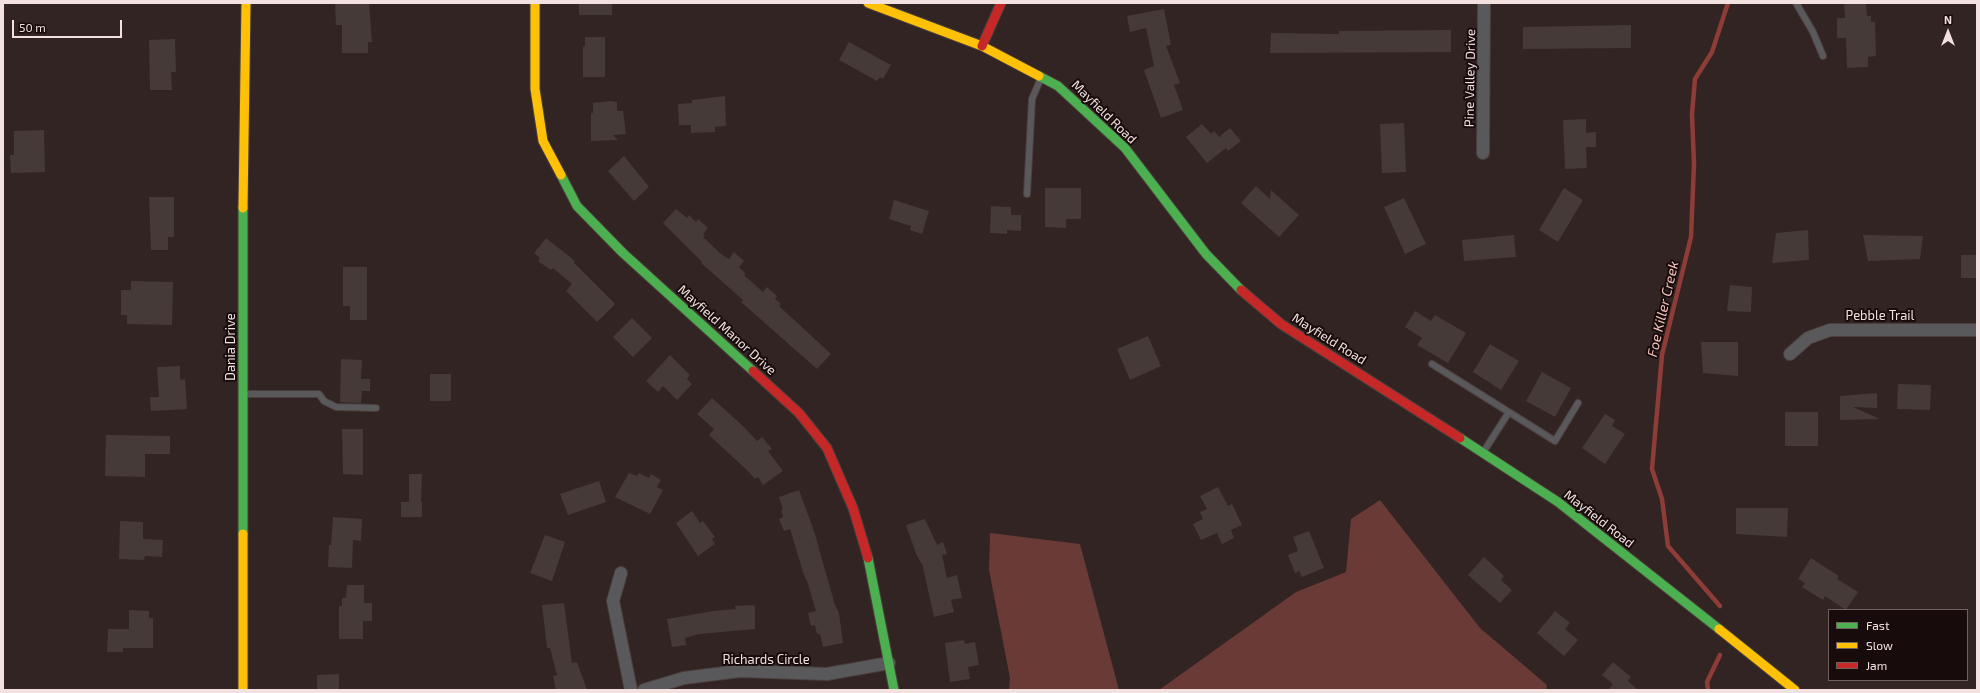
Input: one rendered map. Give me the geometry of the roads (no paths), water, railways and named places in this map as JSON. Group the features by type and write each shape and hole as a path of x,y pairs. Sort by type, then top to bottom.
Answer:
{"street":[{"name":"Dania Drive","path":"243,690 243,159 246,3"},
{"name":"Mayfield Manor Drive","path":"535,3 535,89 543,141 577,206 629,259 800,413 827,448 853,508 872,573 894,690"},
{"name":"Mayfield Road","path":"868,3 982,46 1042,76 1058,86 1125,148 1206,254 1246,295 1281,324 1483,452 1558,502 1795,690"},
{"path":"982,46 1002,3"},
{"name":"Pine Valley Drive","path":"1483,153 1484,3"},
{"name":"Pebble Trail","path":"1790,354 1808,338 1830,330 1977,330"},
{"path":"621,573 613,601 632,690"},
{"name":"Richards Circle","path":"644,690 684,678 740,671 827,674 889,663"}],"lane":[{"path":"1796,3 1813,32 1823,56"},
{"path":"1027,194 1032,99 1042,76"},
{"path":"1432,364 1555,441 1578,403"},
{"path":"244,394 319,394 324,400 336,407 376,408"},
{"path":"1483,452 1509,412"}],"waterway":[{"name":"Foe Killer Creek","path":"1720,606 1668,546 1662,499 1652,469 1662,355 1691,237 1694,164 1692,114 1695,79 1712,52 1728,3"},
{"name":"Foe Killer Creek","path":"1708,690 1707,682 1720,655"}]}
